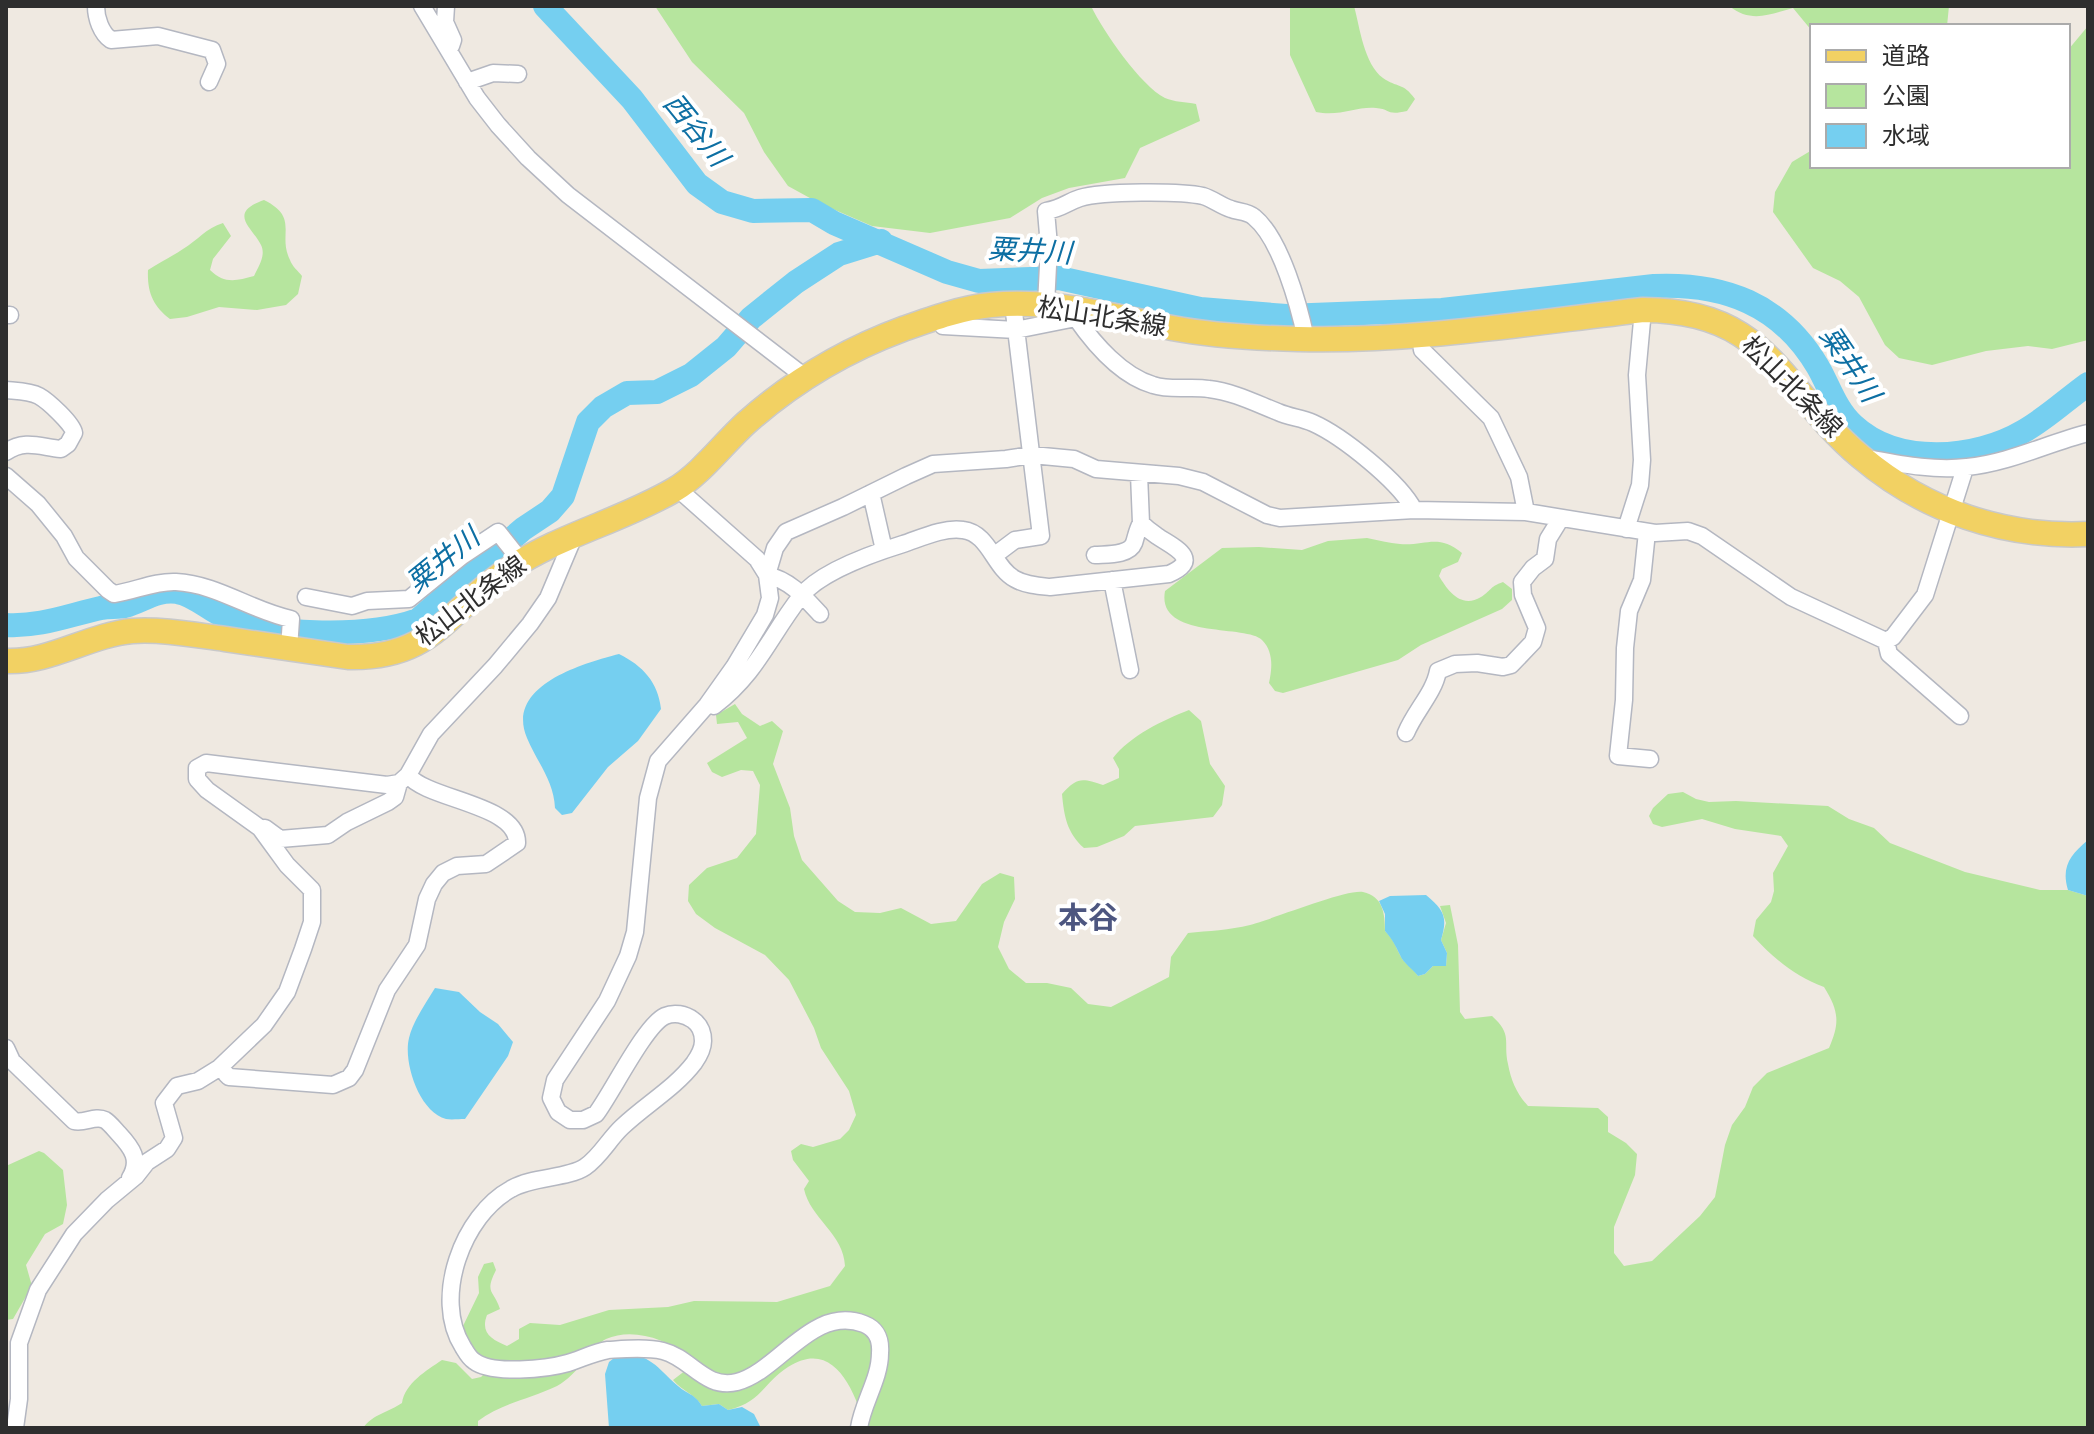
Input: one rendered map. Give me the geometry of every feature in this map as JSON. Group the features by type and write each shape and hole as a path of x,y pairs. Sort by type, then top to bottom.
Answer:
{"main road":[{"name":"松山北条線","path":"6,661 45,656 104,636 130,631 290,636 348,657 374,658 411,647 437,631 517,556 639,508 677,488 759,412 805,377 898,331 941,316 988,305 1047,300 1077,313 1256,338 1305,334 1420,335 1643,310 1672,310 1729,326 1755,343 1861,457 1894,481 1952,512 1987,525 2061,535 2088,534"}],"street":[{"path":"96,6 101,27 111,40 158,36 212,50 217,64 209,82"},
{"path":"422,6 467,82 498,125 538,167 568,195 754,341 805,377"},
{"path":"446,6 445,22 453,40 448,51"},
{"path":"467,82 493,73 518,74"},
{"path":"1047,300 1046,211 1064,207 1081,198 1125,193 1205,196 1231,210 1251,214 1259,222 1271,240 1298,305 1305,334"},
{"path":"995,555 1015,540 1041,536 1013,304"},
{"path":"1626,529 1640,485 1642,460 1637,375 1643,310"},
{"path":"941,316 943,326 1016,330 1077,313 1088,335 1130,373 1153,385 1209,389 1249,398 1279,413 1313,423 1381,471 1408,497 1414,510"},
{"path":"1420,335 1422,350 1491,418 1519,477 1526,512"},
{"path":"6,390 40,396 50,408 70,422 74,433 61,449 29,443 6,452"},
{"path":"1861,457 1922,467 1965,468 2088,433"},
{"path":"859,1428 861,1412 881,1354 879,1336 863,1323 850,1321 817,1329 740,1381 720,1384 706,1379 678,1357 662,1351 640,1349 604,1351 544,1368 489,1367 469,1357 458,1340 452,1291 455,1264 462,1243 489,1205 526,1181 586,1167 621,1128 693,1064 702,1049 703,1036 698,1025 678,1014 664,1016 651,1028 596,1114 583,1120 570,1120 558,1112 551,1098 555,1080 607,1001 628,956 635,932 648,798 658,761 699,714 737,662 765,615 770,598 767,575 775,548 786,532 933,464 1032,455 1074,459 1096,469 1179,476 1203,482 1267,515 1280,518 1414,510 1526,512 1647,532 1688,531 1702,536 1791,597 1886,641"},
{"path":"1886,641 1893,637 1925,595 1965,468"},
{"path":"1095,555 1128,551 1134,545 1134,537 1141,523 1139,474"},
{"path":"6,476 38,504 64,536 76,558 114,594 156,583 177,582 221,592 269,614 291,619 290,636"},
{"path":"677,488 757,559 767,575 777,577 802,595 820,614"},
{"path":"871,493 884,550"},
{"path":"1406,733 1424,698 1435,685 1438,671 1455,664 1511,665 1533,642 1537,628 1523,595 1522,582 1545,559 1548,539 1561,518"},
{"path":"699,714 718,703 752,671 802,595 816,583 884,550 940,533 964,530 976,536 1015,579 1050,587 1169,574 1183,565 1184,559 1173,543 1158,538 1141,523"},
{"path":"306,597 352,606 367,601 409,599 498,532 517,556"},
{"path":"1647,532 1642,580 1629,611 1618,756 1650,759"},
{"path":"260,828 268,829 280,839 328,835 395,797 431,734 495,666 548,598 575,534"},
{"path":"1112,580 1130,670"},
{"path":"1886,641 1889,654 1960,716"},
{"path":"737,662 752,671"},
{"path":"15,1428 19,1399 19,1343 38,1290 74,1234 147,1162 173,1143 164,1103 177,1086 208,1076 250,1041 287,992 312,922 312,890 287,865 260,828 207,790 197,779 197,768 206,763 387,785 403,779 498,817 513,829 517,843 486,864 457,866 443,873 434,884 427,899 417,945 387,990 349,1078 333,1085 229,1077 226,1074"},
{"path":"177,1086 191,1089 226,1074 244,1055 250,1041"},
{"path":"6,1048 12,1061 66,1115 81,1123 106,1120 132,1148 135,1169 124,1186"}],"green space":[{"path":"655,6 1091,6 1113,43 1145,82 1165,98 1196,104 1200,121 1140,148 1125,178 1069,188 1042,198 1010,218 930,233 872,226 788,186 764,152 744,113 692,62"},
{"path":"1290,6 1354,6 1371,64 1383,78 1403,88 1415,99 1407,111 1392,113 1369,108 1316,112 1290,55"},
{"path":"1729,6 1949,6 1947,24 1810,24 1810,29 1793,8 1752,16"},
{"path":"2088,26 2088,340 2052,349 2028,346 1986,351 1932,365 1899,358 1885,345 1859,297 1840,281 1813,268 1773,212 1775,192 1792,162 1810,151 1810,168 2070,168 2070,48"},
{"path":"264,200 275,207 285,220 287,251 292,264 302,276 298,294 286,305 257,310 219,307 170,319 152,298 148,270 223,223 231,236 213,259 210,270 220,278 230,280 254,276 263,253 244,215 253,205"},
{"path":"1367,538 1400,544 1446,543 1462,553 1458,562 1442,569 1439,576 1456,597 1474,600 1503,582 1512,589 1512,600 1502,609 1421,645 1398,660 1283,693 1275,691 1269,683 1270,655 1262,640 1253,635 1188,624 1174,617 1166,607 1165,591 1222,548 1302,550 1328,541"},
{"path":"735,704 742,714 760,726 772,721 783,731 773,764 790,808 794,836 802,860 838,901 855,912 880,913 901,908 931,924 956,921 982,884 1000,873 1014,877 1015,899 1004,922 998,947 1009,969 1026,983 1071,988 1088,1004 1111,1007 1169,977 1171,957 1188,933 1250,925 1354,892 1370,894 1379,902 1385,931 1403,961 1418,976 1433,966 1446,966 1447,953 1441,940 1446,923 1440,906 1450,905 1458,945 1460,1012 1465,1019 1492,1016 1503,1028 1511,1076 1524,1101 1528,1106 1598,1108 1608,1117 1608,1132 1637,1154 1635,1175 1614,1227 1614,1253 1624,1266 1652,1261 1700,1216 1715,1197 1725,1145 1753,1087 1767,1073 1829,1048 1836,1024 1833,1003 1824,987 1786,966 1753,936 1756,920 1771,902 1773,873 1788,846 1781,836 1735,829 1702,819 1662,827 1653,824 1649,816 1653,808 1668,794 1683,792 1709,802 1828,806 1849,819 1874,828 1890,843 1965,872 2040,890 2068,890 2088,896 2088,1428 866,1428 849,1385 830,1364 818,1359 804,1360 788,1367 755,1397 728,1410 719,1404 702,1406 673,1380 686,1370 687,1355 648,1336 627,1334 606,1339 565,1381 487,1415 478,1421 478,1428 363,1428 376,1416 402,1403 407,1389 442,1360 456,1363 472,1379 486,1372 465,1336 463,1326 479,1293 478,1277 484,1264 493,1262 496,1270 490,1288 500,1309 487,1315 486,1331 507,1346 519,1339 519,1329 530,1323 560,1325 609,1310 668,1307 694,1301 777,1302 830,1286 845,1266 839,1245 807,1199 804,1189 809,1181 793,1160 791,1151 801,1144 813,1147 840,1139 849,1130 856,1115 849,1091 821,1048 789,980 765,955 696,914 688,901 689,885 707,868 737,858 756,834 760,785 753,771 741,770 722,777 712,772 707,763 747,738 738,722 717,724 716,715"},
{"path":"1189,710 1201,721 1210,764 1225,786 1222,805 1213,817 1135,826 1124,836 1097,847 1084,848 1067,824 1062,794 1080,780 1103,785 1119,778 1119,769 1113,758 1120,750 1148,730"},
{"path":"39,1151 63,1170 67,1205 63,1224 45,1234 26,1265 32,1286 13,1319 6,1320 6,1166"}],"water":[{"path":"619,654 648,676 657,691 661,709 638,741 608,767 572,813 562,815 555,808 548,780 527,738 523,720 527,704 536,691 550,680 567,671"},
{"path":"2088,840 2088,896 2068,890 2066,875 2072,856"},
{"path":"1426,895 1443,914 1441,940 1447,953 1446,966 1433,966 1418,976 1403,961 1385,931 1385,914 1379,901 1390,896"},
{"path":"435,988 459,992 498,1024 513,1042 508,1056 465,1119 446,1119 428,1107 415,1085 408,1060 409,1038"},
{"path":"619,1354 639,1356 653,1363 702,1406 719,1404 728,1410 742,1407 754,1414 761,1428 609,1428 605,1374 609,1362"}],"waterway":[{"name":"粟井川","path":"545,6 632,99 697,184 722,202 753,211 812,210 834,223 947,272 979,281 1059,278 1200,309 1286,316 1442,310 1654,286 1704,289 1748,302 1787,327 1818,367 1837,405 1853,425 1871,438 1914,453 1960,453 2004,441 2041,420 2088,384"},
{"name":"粟井川","path":"6,625 43,622 101,608 122,607 170,592 190,596 226,617 296,631 374,630 418,620 523,529 550,511 563,496 588,422 603,407 627,393 657,392 691,375 726,347 751,318 796,282 839,254 881,241"}],"district":[{"name":"本谷","path":"1088,918"}],"water label":[{"name":"西谷川","path":"696,130"}]}
